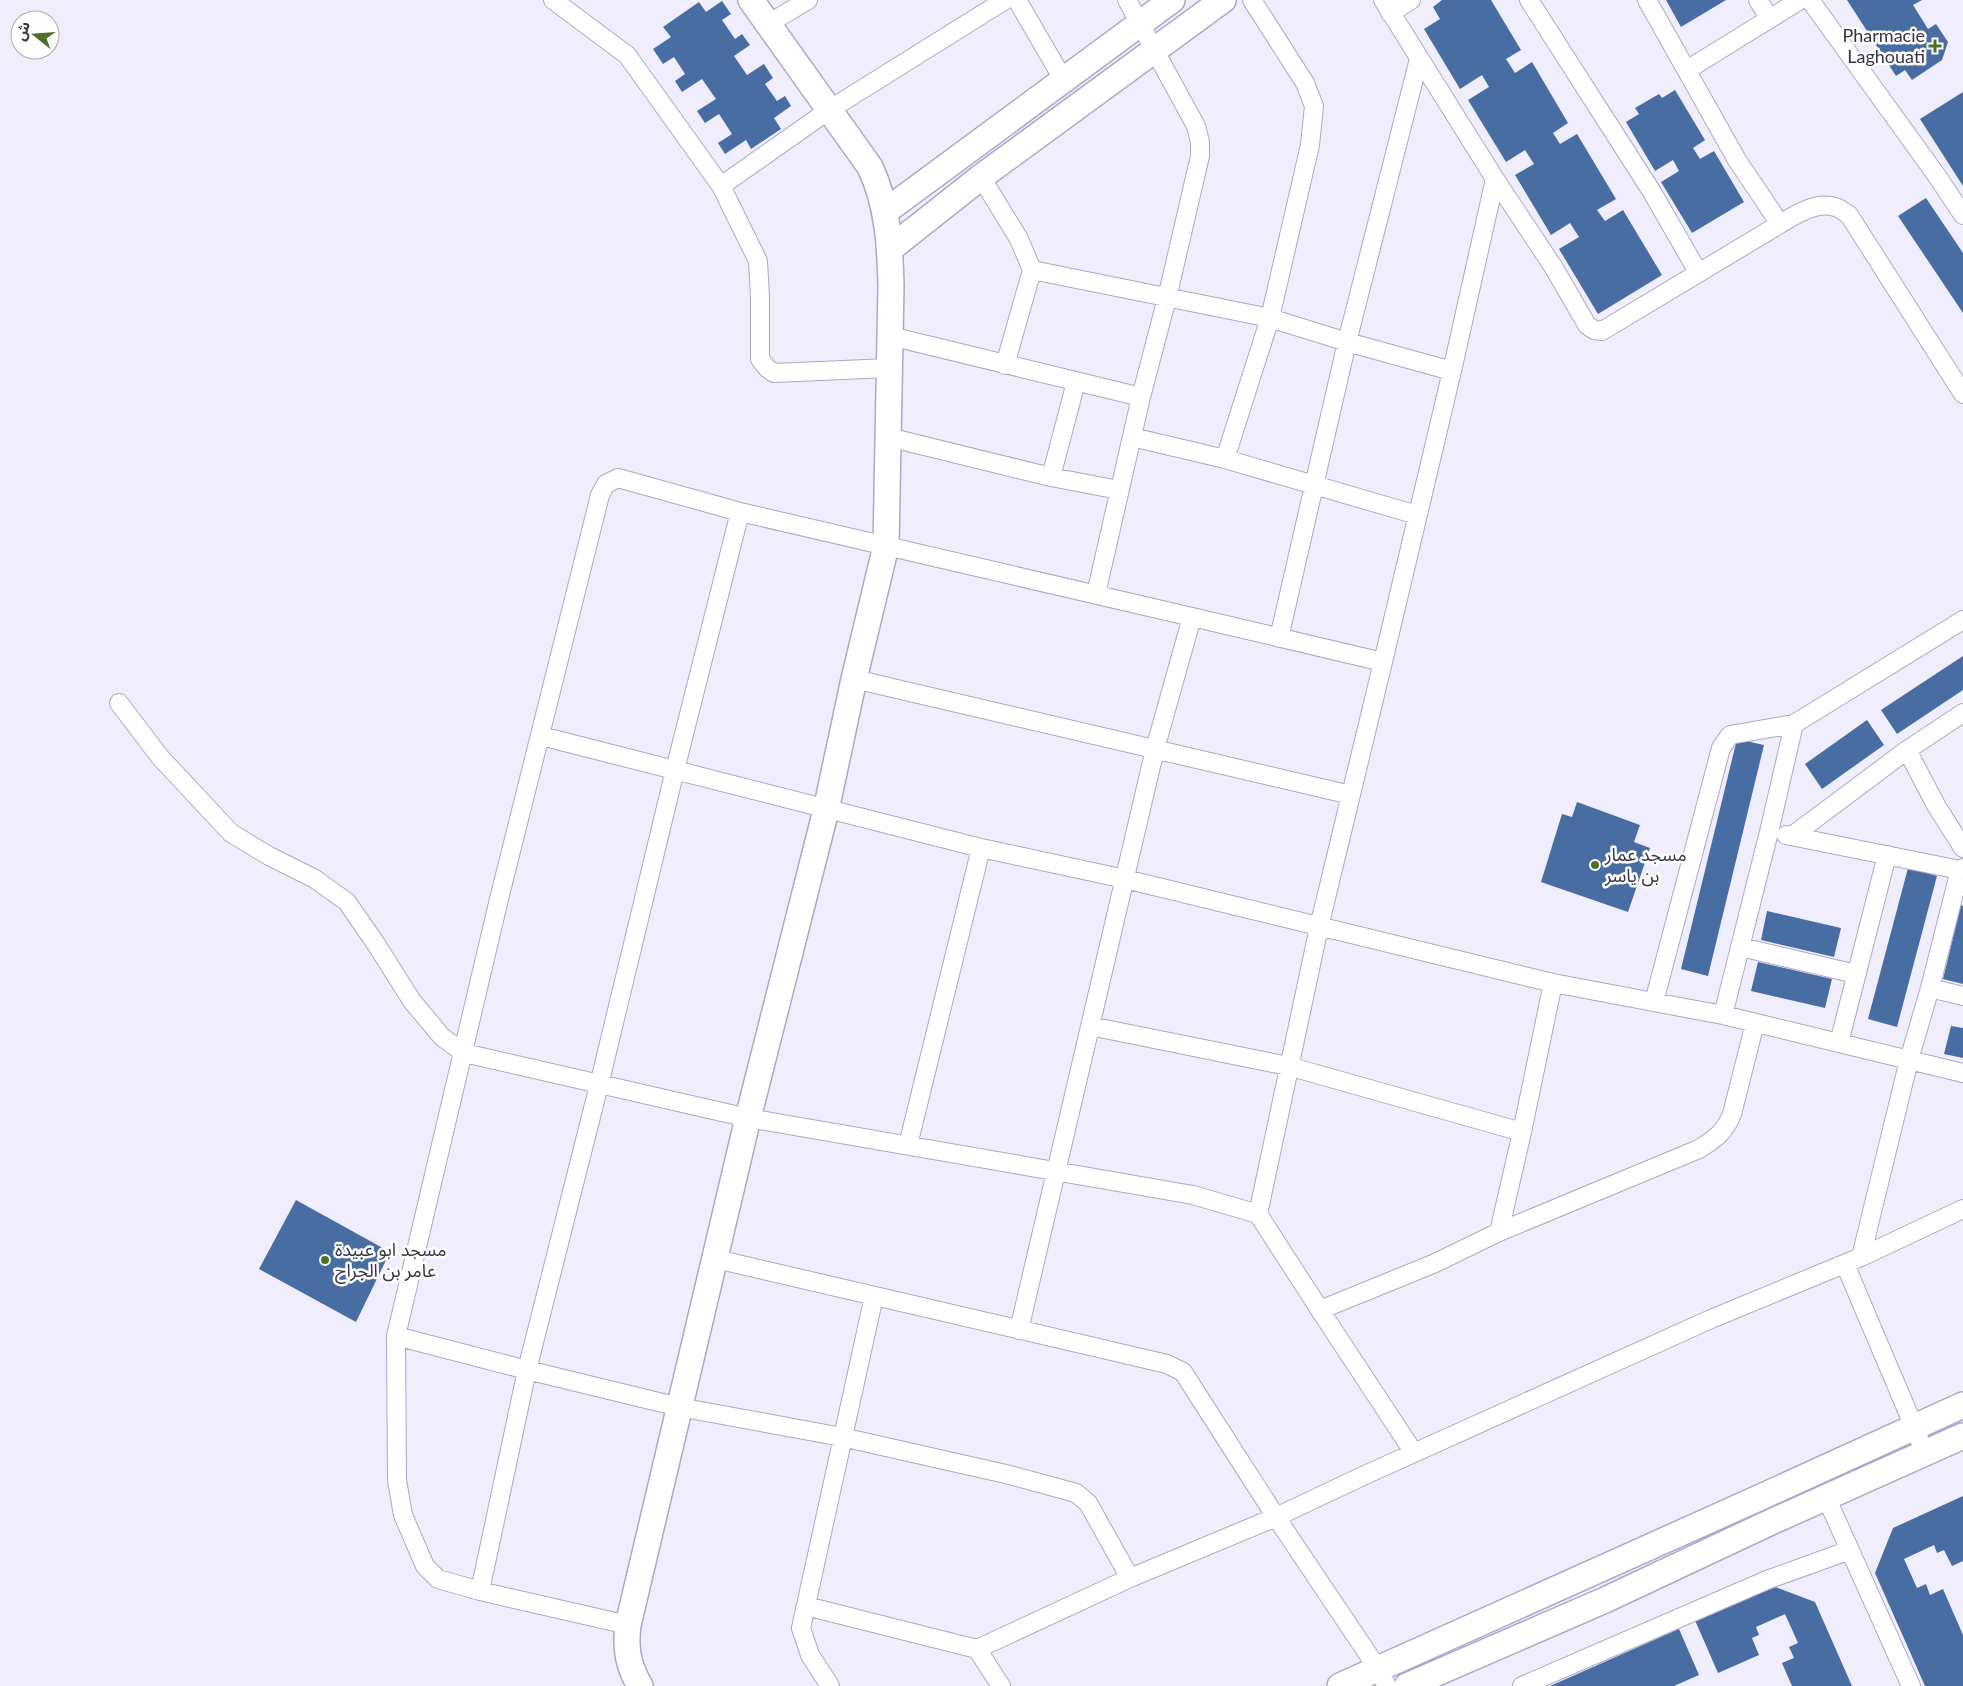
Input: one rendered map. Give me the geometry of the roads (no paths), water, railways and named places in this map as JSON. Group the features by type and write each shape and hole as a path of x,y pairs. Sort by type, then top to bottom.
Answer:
{"main road":[{"path":"640,1686 632,1673 626,1647 628,1625 748,1118 826,810 854,679 886,546 890,248 886,211 879,185 870,167 751,0"},
{"path":"886,211 1172,0"},
{"path":"890,248 981,177 1223,0"},
{"path":"1340,1686 1383,1677 1761,1497 1963,1404"},
{"path":"1407,1686 1605,1600 1771,1522 1963,1436"},
{"path":"1761,1497 1771,1522"}],"street":[{"path":"553,0 627,55 720,186 758,261 760,359 767,368 774,373 889,368"},
{"path":"768,24 808,0"},
{"path":"720,186 829,110 1005,0"},
{"path":"1017,0 1063,79"},
{"path":"1096,594 1141,397 1198,169 1200,142 1196,126 1127,0"},
{"path":"1225,459 1270,318 1310,145 1314,106 1305,83 1252,0"},
{"path":"1411,0 1386,6 1495,179 1554,268 1587,325 1594,330 1602,331 1797,214 1821,206 1836,207 1848,215 1963,394"},
{"path":"1529,0 1652,192 1698,272"},
{"path":"1648,0 1738,160 1780,224"},
{"path":"1758,0 1769,18"},
{"path":"1687,70 1800,0"},
{"path":"1810,0 1963,215"},
{"path":"1279,638 1347,342 1419,59"},
{"path":"981,177 1019,239 1032,270 1005,365"},
{"path":"1258,1214 1319,927 1452,371 1495,179"},
{"path":"1032,270 1270,318 1347,342 1452,371"},
{"path":"890,336 1141,397"},
{"path":"1052,477 1076,382"},
{"path":"888,437 1052,477 1119,490"},
{"path":"1132,437 1225,459 1418,514"},
{"path":"628,1625 480,1591 438,1579 425,1566 403,1515 397,1480 396,1336 499,899 600,495 606,484 618,478 740,512 1383,662"},
{"path":"480,1591 527,1370 740,512"},
{"path":"1019,1330 1155,750 1192,617"},
{"path":"1654,1002 1721,748 1730,735 1794,724 1963,620"},
{"path":"854,679 1351,795"},
{"path":"119,703 160,757 231,833 269,856 315,879 347,902 412,1001 442,1037 464,1053 748,1118 1057,1170 1192,1195 1258,1214 1414,1453"},
{"path":"1792,836 1907,750 1963,713"},
{"path":"1723,1016 1794,724"},
{"path":"541,736 981,848 1125,879 1553,983 1755,1023 1963,1073"},
{"path":"1907,750 1937,806 1963,848"},
{"path":"1769,832 1961,869 1930,988 1853,1260 1925,1453"},
{"path":"908,1145 981,848"},
{"path":"1839,1043 1887,855"},
{"path":"1740,947 1856,974"},
{"path":"1499,1232 1553,983"},
{"path":"1930,988 1963,996"},
{"path":"1320,1310 1433,1264 1499,1232 1698,1149 1716,1139 1726,1128 1732,1114 1755,1023"},
{"path":"1090,1026 1288,1066 1522,1132"},
{"path":"806,1606 977,1649 1130,1578 1276,1517 1711,1319 1853,1260 1963,1209"},
{"path":"716,1259 1167,1364 1183,1372 1276,1517 1383,1677"},
{"path":"830,1686 810,1655 801,1628 874,1296"},
{"path":"396,1336 679,1407 842,1437 1076,1493 1088,1504 1130,1578"},
{"path":"1826,1497 1911,1686"},
{"path":"1522,1686 1767,1580 1850,1550"},
{"path":"977,1649 1001,1686"}],"place":[{"name":"Pharmacie Laghouati","path":"1935,46"},
{"name":"مسجد عمار بن ياسر","path":"1595,865"},
{"name":"مسجد ابو عبيدة عامر بن الجراح","path":"325,1260"}]}
